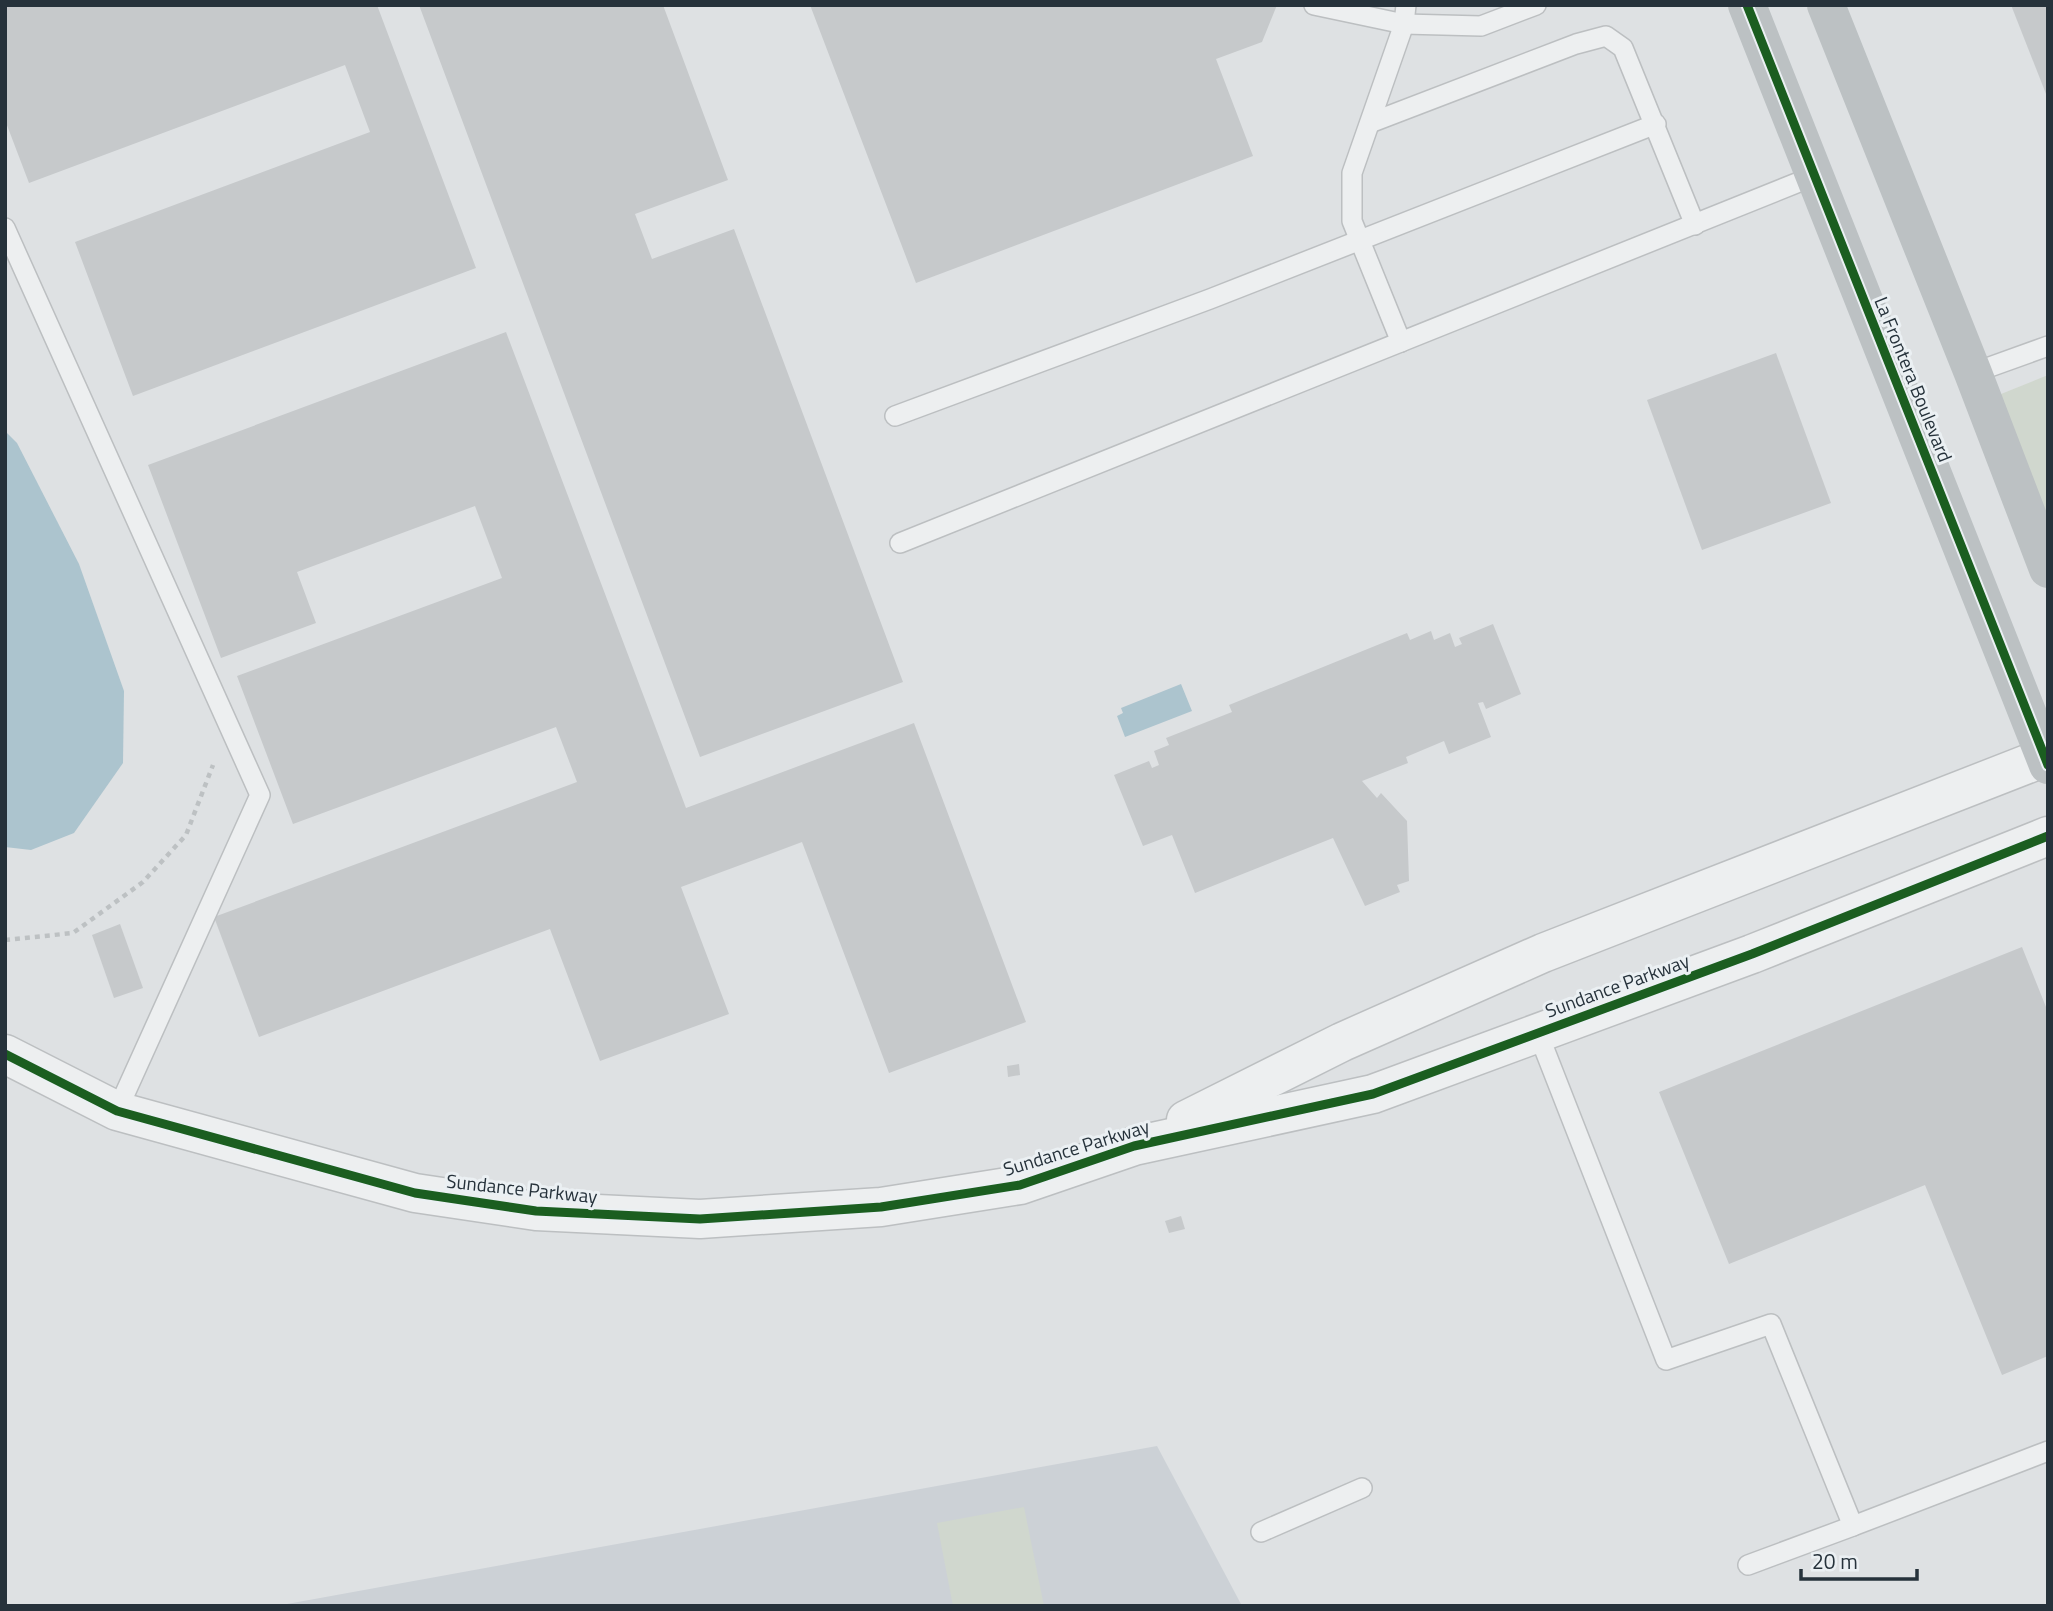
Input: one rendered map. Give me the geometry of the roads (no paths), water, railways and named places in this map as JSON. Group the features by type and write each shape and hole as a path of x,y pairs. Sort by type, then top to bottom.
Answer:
{"street":[{"name":"La Frontera Boulevard","path":"1747,5 2047,759"},
{"path":"1826,5 2048,569"},
{"name":"Sundance Parkway","path":"1134,1146 1342,1042 1544,953 2047,759"},
{"name":"Sundance Parkway","path":"5,1054 117,1111 415,1193 536,1211 700,1219 881,1207 1020,1185 1134,1146 1373,1094 1752,954 2048,836"}],"lane":[{"path":"1314,5 1480,26 1536,5"},
{"path":"1401,342 1352,221 1352,173 1405,15"},
{"path":"1370,123 1576,44 1606,36 1623,48 1695,225"},
{"path":"895,416 1360,241 1656,124"},
{"path":"900,543 1814,176"},
{"path":"5,228 260,795 117,1111"},
{"path":"1973,373 2048,346"},
{"path":"1538,1033 1666,1360 1772,1324 1853,1526"},
{"path":"1748,1565 2048,1451"},
{"path":"1261,1532 1362,1488"}],"water":[{"path":"5,431 17,443 79,564 124,691 123,763 74,833 31,850 5,847"},
{"path":"1181,684 1192,711 1125,737 1117,716 1123,713 1121,708"}]}
